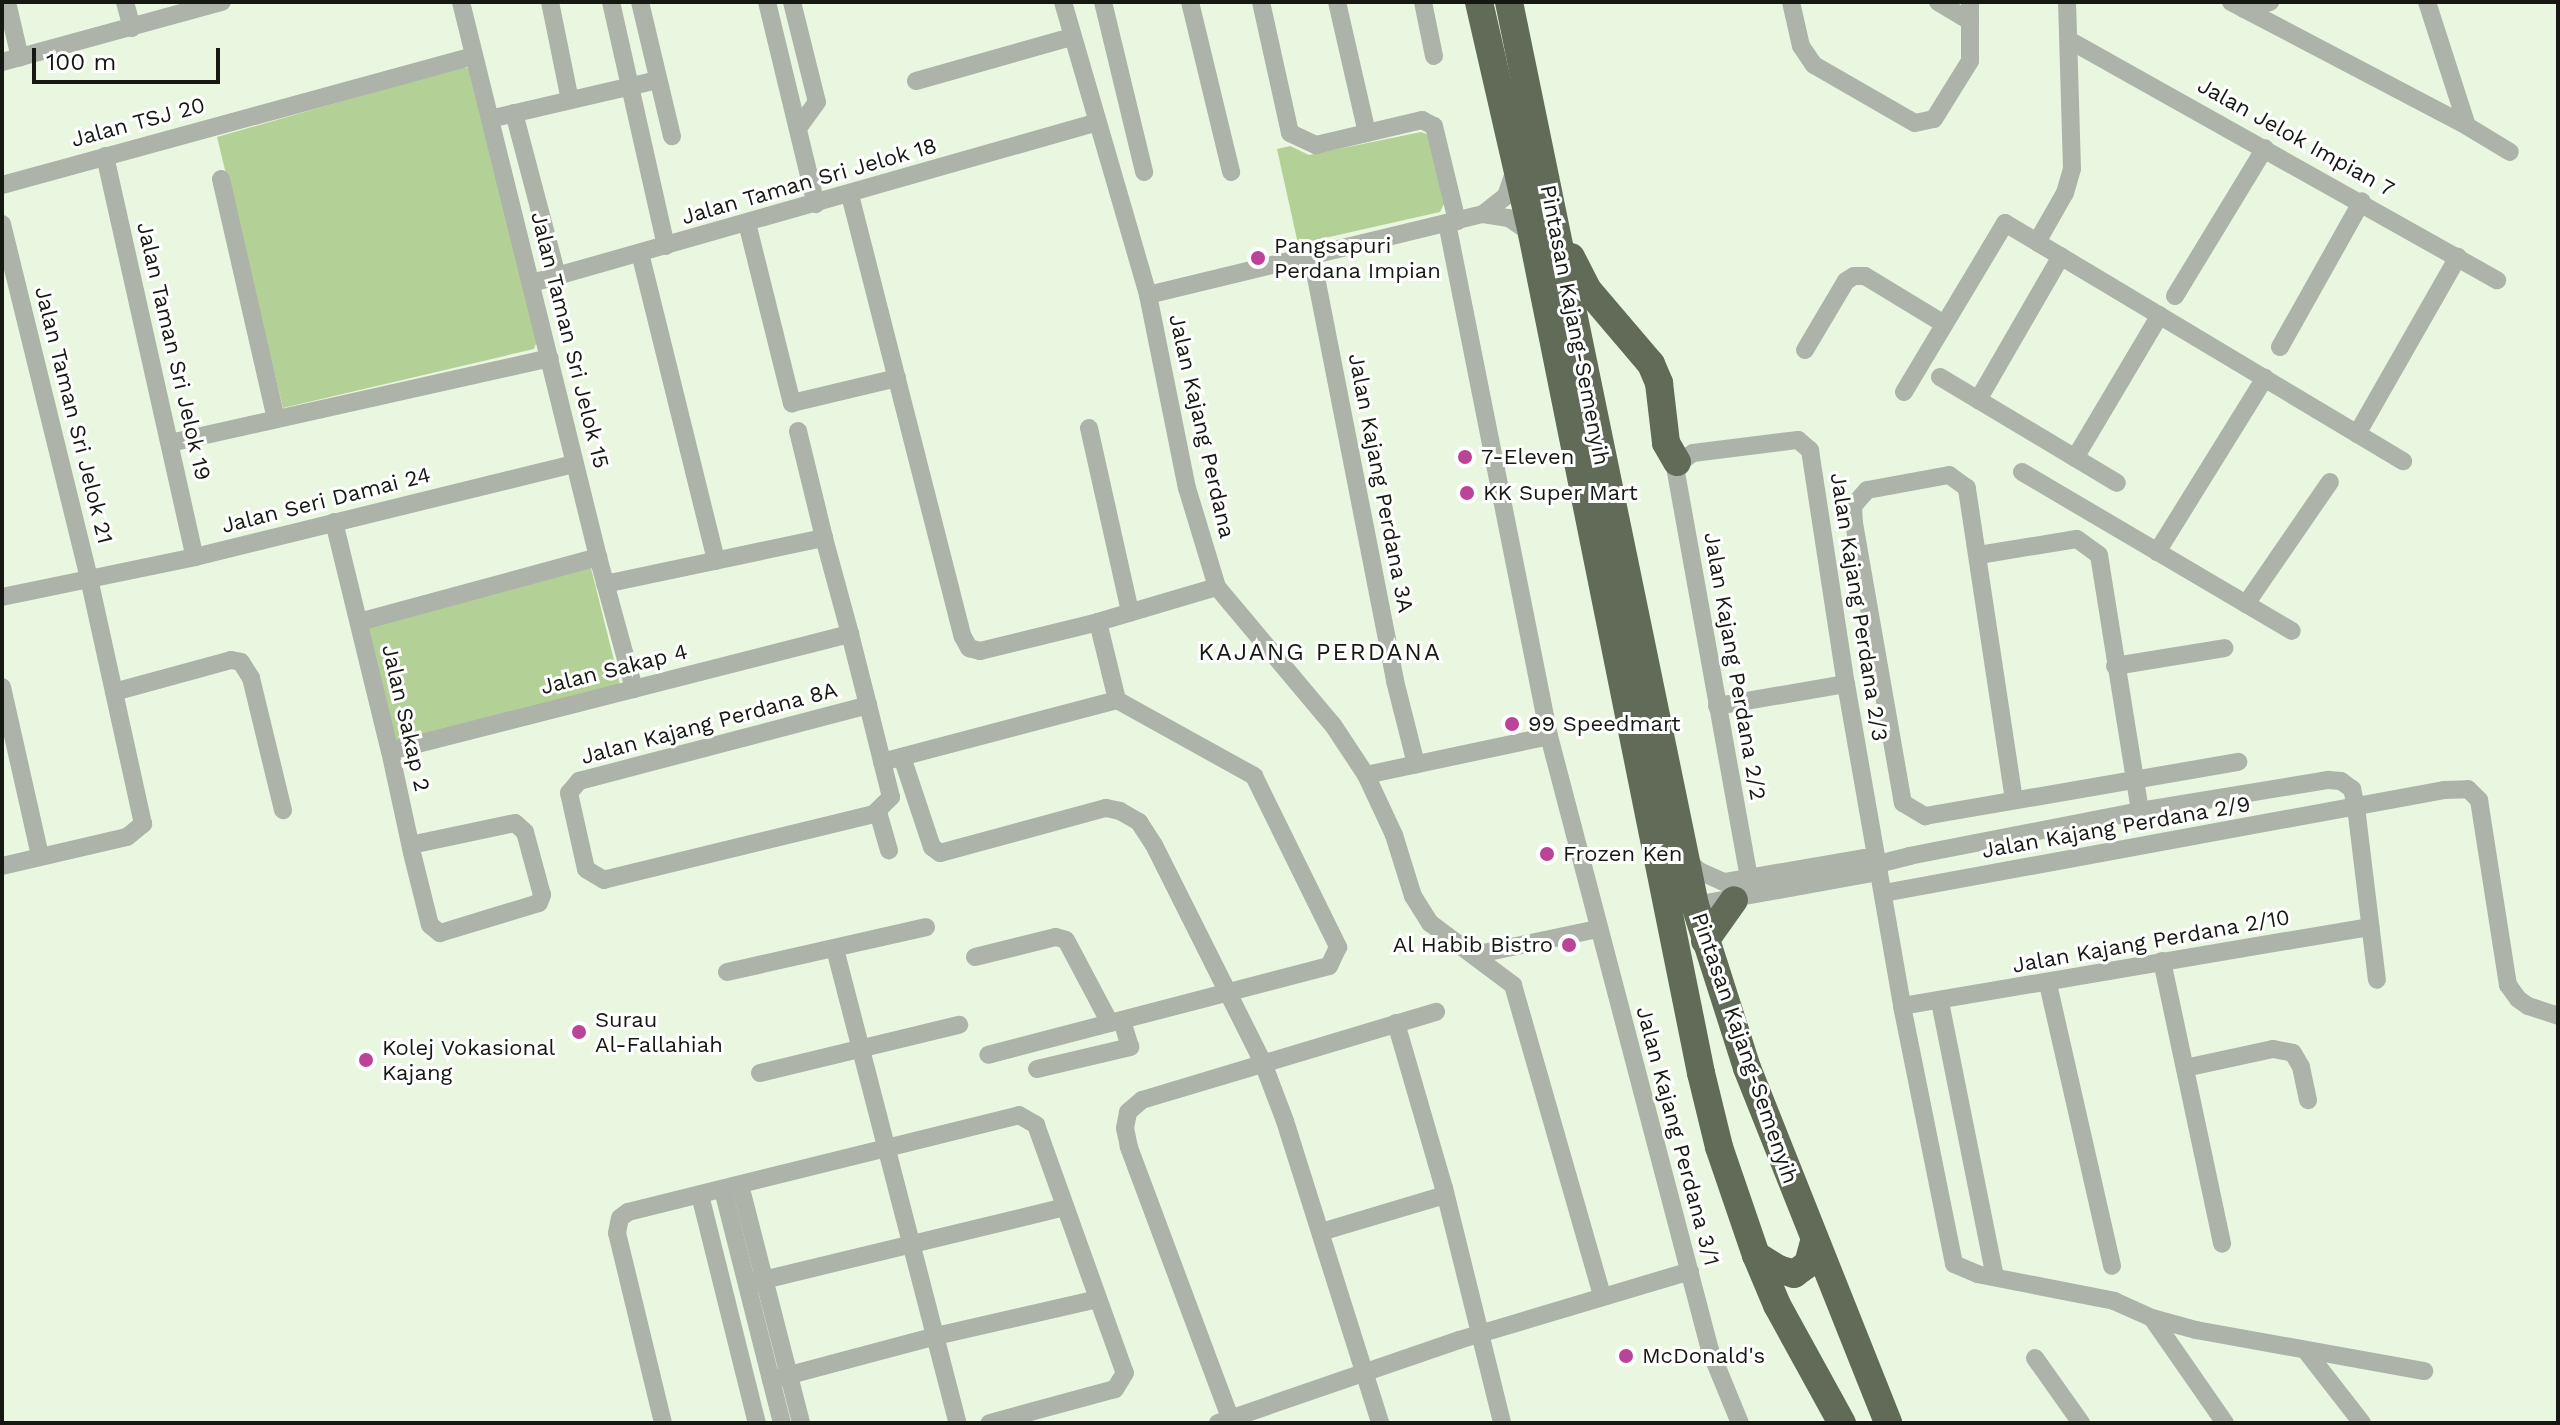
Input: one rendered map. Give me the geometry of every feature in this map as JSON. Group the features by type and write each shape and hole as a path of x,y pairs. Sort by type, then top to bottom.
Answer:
{"highway":[{"name":"Pintasan Kajang-Semenyih","path":"1479,2 1516,165 1544,233 1705,941 1747,1068 1888,1423"},
{"name":"Pintasan Kajang-Semenyih","path":"1509,2 1544,233 1701,1073 1719,1147 1756,1255 1777,1305 1842,1423"},
{"path":"1544,233 1651,364 1659,383 1666,443 1677,462"},
{"path":"1705,941 1742,889"},
{"path":"1756,1255 1778,1269 1794,1274 1808,1264 1814,1241"}],"street":[{"path":"7,2 11,60 222,2"},
{"path":"125,2 132,28"},
{"name":"Jalan Taman Sri Jelok 15","path":"461,2 598,557 634,689"},
{"path":"550,2 570,100"},
{"path":"611,2 666,246"},
{"path":"640,2 672,136"},
{"path":"767,2 816,204"},
{"path":"792,2 817,102 798,128"},
{"name":"Jalan Kajang Perdana","path":"1063,2 1148,295 1187,488 1217,587 1333,725 1366,775 1394,835 1413,896 1430,923 1513,985 1602,1296"},
{"path":"1103,2 1144,172"},
{"path":"1190,2 1231,172"},
{"name":"Jalan Kajang Perdana 3/1","path":"1261,2 1290,133 1316,145 1422,120 1434,126 1549,736 1597,929 1720,1374"},
{"path":"1337,2 1367,133"},
{"path":"1423,2 1434,56"},
{"path":"1791,2 1801,46 1814,65 1915,123 1934,119 1970,61 1970,11 1938,2"},
{"path":"2037,242 2065,193 2072,169 2067,2"},
{"path":"2237,6 2270,2"},
{"path":"2427,2 2467,126"},
{"path":"2237,6 2467,126 2510,152"},
{"path":"916,81 1071,37"},
{"name":"Jalan Jelok Impian 7","path":"2069,40 2362,201 2497,280"},
{"name":"Jalan TSJ 20","path":"2,185 473,56"},
{"path":"490,119 657,80"},
{"path":"514,113 557,276"},
{"name":"Jalan Taman Sri Jelok 18","path":"532,283 1098,122"},
{"path":"2175,296 2265,148"},
{"name":"Jalan Taman Sri Jelok 19","path":"105,156 195,557"},
{"path":"1483,214 1506,196 1516,165"},
{"path":"221,179 276,419"},
{"path":"850,195 963,637 969,648 980,651 1098,622 1217,587"},
{"path":"2280,347 2362,201"},
{"path":"1148,295 1483,214 1509,218 1544,233"},
{"path":"747,223 792,403 897,378"},
{"path":"1904,392 2005,223 2403,461"},
{"name":"Jalan Taman Sri Jelok 21","path":"2,224 89,579 2,597"},
{"path":"640,253 716,561"},
{"path":"1978,400 2061,256"},
{"name":"Jalan Kajang Perdana 3A","path":"1312,257 1395,681 1416,764"},
{"path":"2357,434 2458,257"},
{"path":"1805,350 1846,281 1854,276 1865,276 1944,324"},
{"path":"2075,458 2160,315"},
{"path":"170,443 550,358"},
{"path":"1940,377 2117,483"},
{"path":"2157,552 2265,378"},
{"path":"1089,428 1130,612"},
{"path":"798,431 891,797 876,813 889,850"},
{"name":"Jalan Kajang Perdana 2/3","path":"1677,462 1693,453 1783,439 1798,440 1810,450 1846,684 1902,1006 1954,1264 1995,1277"},
{"name":"Jalan Kajang Perdana 2/2","path":"1677,462 1717,706 1742,889"},
{"name":"Jalan Seri Damai 24","path":"89,579 195,557 575,464"},
{"path":"2022,472 2292,631"},
{"path":"2014,800 1967,488 1949,475 1867,490 1853,506 1903,803 1925,816 2134,783 2238,762"},
{"path":"2246,604 2330,482"},
{"name":"Jalan Sakap 2","path":"334,522 430,925 440,933 539,903 542,895 525,832 515,823 411,845"},
{"path":"605,584 824,538"},
{"path":"1979,555 2077,539 2099,555 2140,811"},
{"path":"359,622 598,557"},
{"path":"2,866 127,837 143,824 89,579"},
{"path":"1098,622 1117,700"},
{"name":"Jalan Sakap 4","path":"390,751 850,634"},
{"path":"2115,666 2225,648"},
{"path":"114,692 231,660 241,662 251,678 283,810"},
{"path":"1717,706 1846,684"},
{"path":"2,687 40,855"},
{"path":"882,762 1117,700 1254,776 1338,947 1329,966 988,1055"},
{"name":"Jalan Kajang Perdana 8A","path":"868,705 579,781 569,793 586,869 604,880 876,813"},
{"path":"1366,775 1549,736"},
{"path":"902,757 932,847 940,853 1106,808 1120,811 1139,822 1263,1063 1321,1232 1380,1423"},
{"path":"1684,857 1699,871 1742,889 1867,874 1878,864 2020,834 2140,811 2328,780 2341,781 2352,789 2356,807 2377,980"},
{"name":"Jalan Kajang Perdana 2/9","path":"1884,893 2444,790 2468,789 2479,800 2508,985 2518,999 2528,1006 2558,1016"},
{"path":"2020,834 2026,868"},
{"path":"1695,905 1742,889 1865,858 1878,864"},
{"path":"727,972 926,927"},
{"name":"Jalan Kajang Perdana 2/10","path":"1902,1006 2048,984 2162,961 2370,927"},
{"path":"1474,955 1597,929"},
{"path":"975,957 1056,937 1066,940 1130,1047 1037,1069"},
{"path":"835,949 884,1148 958,1423"},
{"path":"2162,961 2222,1244"},
{"path":"2048,984 2112,1266"},
{"path":"1940,1002 1995,1277 2114,1301 2152,1318 2306,1351 2424,1371"},
{"path":"1436,1012 1142,1100 1128,1112 1125,1128 1129,1147 1227,1421 1478,1335 1690,1271"},
{"path":"1396,1023 1445,1195 1502,1423"},
{"path":"760,1073 959,1025"},
{"path":"2185,1068 2273,1049 2293,1053 2301,1067 2308,1100"},
{"path":"663,1423 617,1233 620,1218 628,1212 1019,1115 1036,1125 1125,1373 1115,1389 990,1423"},
{"path":"731,1187 756,1282 791,1375 801,1423"},
{"path":"700,1195 757,1423"},
{"path":"1321,1232 1445,1195"},
{"path":"756,1282 1065,1207"},
{"path":"756,1282 771,1380 782,1423"},
{"path":"771,1380 936,1336 1098,1299"},
{"path":"2152,1318 2217,1420"},
{"path":"2306,1351 2362,1423"},
{"path":"2035,1358 2081,1423"},
{"path":"1720,1374 1716,1395 1726,1423"},
{"path":"1720,1374 1740,1423"}],"green space":[{"path":"461,67 469,68 537,341 534,349 283,408 217,137"},
{"path":"1421,132 1432,136 1448,196 1440,212 1298,244 1277,149 1290,146 1309,155"},
{"path":"591,568 620,685 394,742 365,624"}],"place":[{"name":"Pangsapuri Perdana Impian","path":"1258,258"},
{"name":"7-Eleven","path":"1465,457"},
{"name":"KK Super Mart","path":"1467,493"},
{"name":"99 Speedmart","path":"1512,724"},
{"name":"Frozen Ken","path":"1547,854"},
{"name":"Al Habib Bistro","path":"1569,945"},
{"name":"Surau Al-Fallahiah","path":"579,1032"},
{"name":"Kolej Vokasional Kajang","path":"366,1060"},
{"name":"McDonald's","path":"1626,1356"}],"district":[{"name":"KAJANG PERDANA","path":"1320,653"}]}
